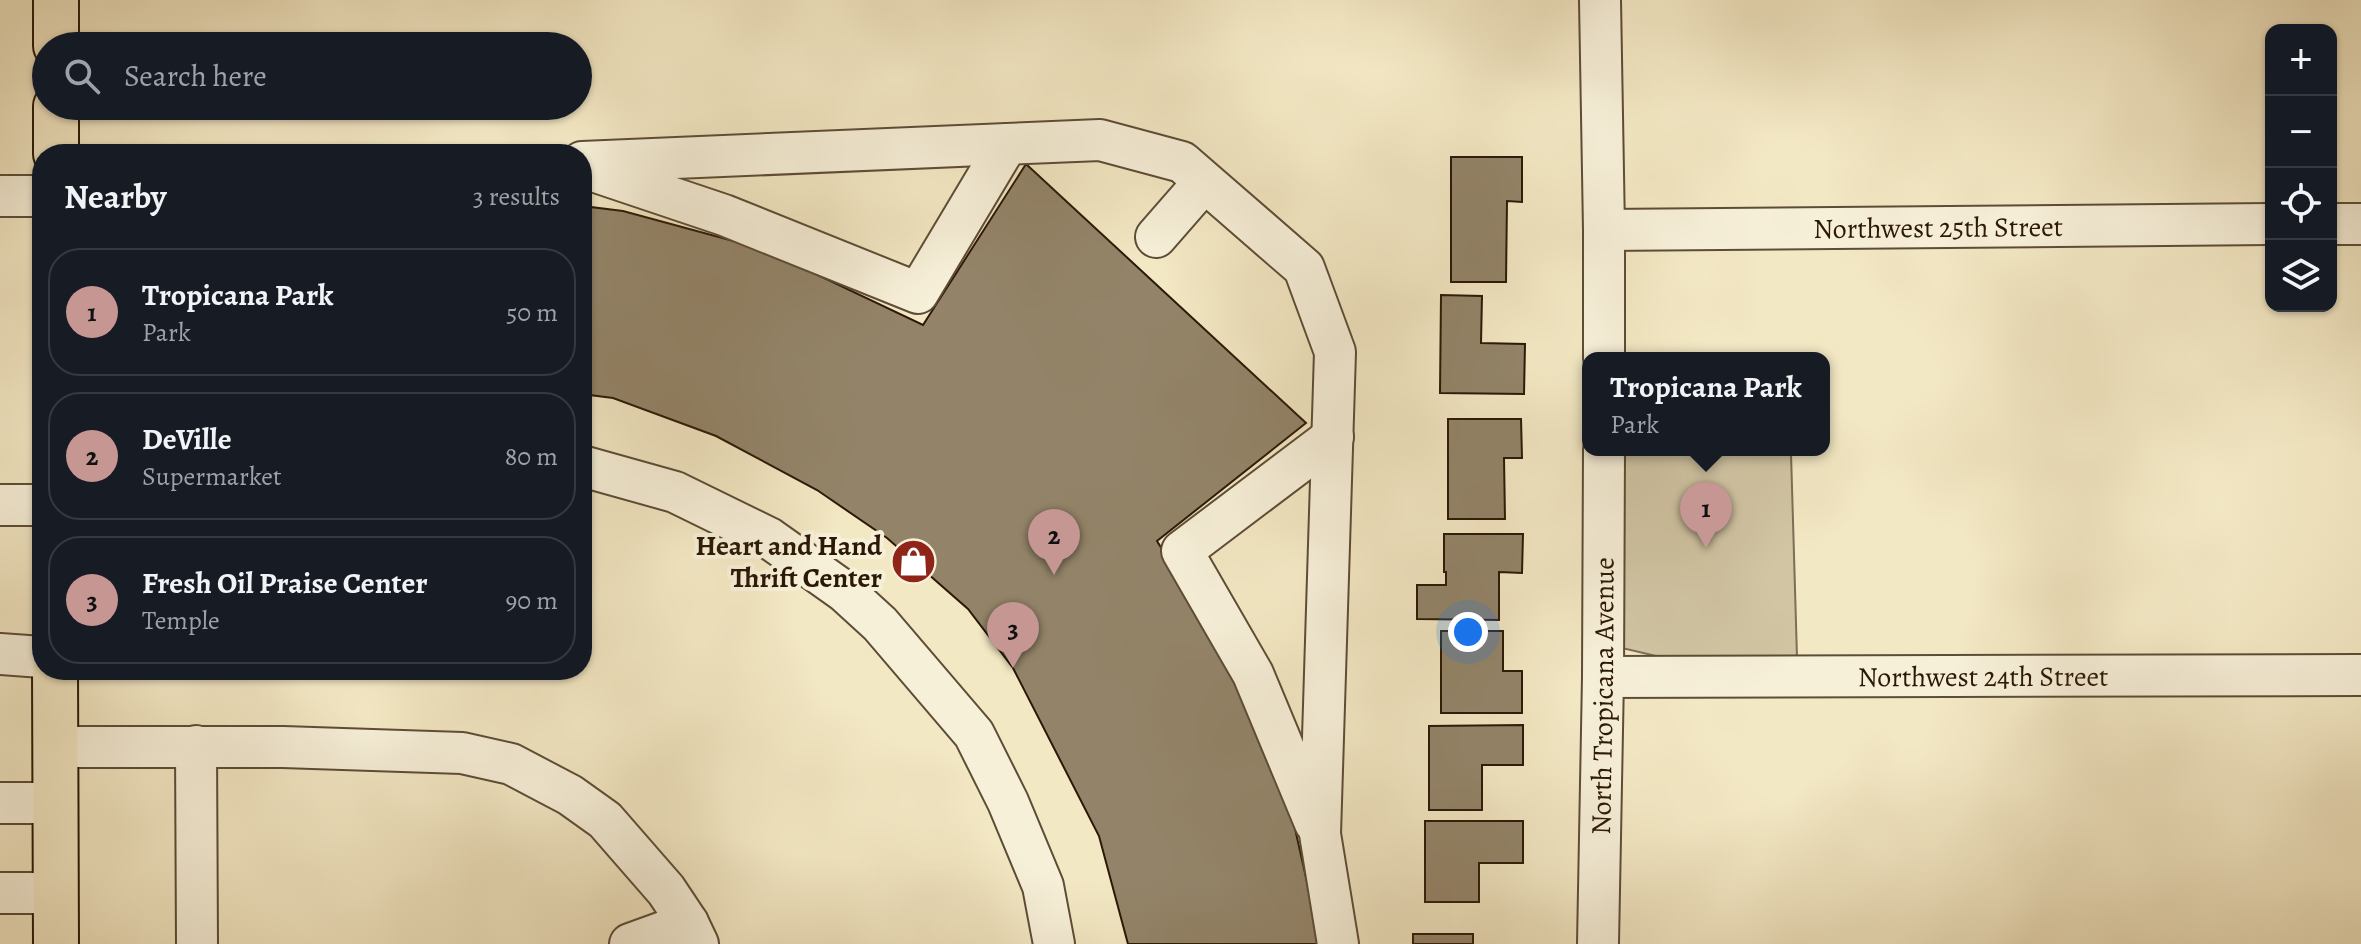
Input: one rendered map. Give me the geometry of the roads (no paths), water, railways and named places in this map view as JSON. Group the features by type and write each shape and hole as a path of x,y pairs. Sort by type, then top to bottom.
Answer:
{"main road":[{"path":"56,0 56,32"},
{"path":"56,120 56,144"},
{"path":"55,680 56,944"}],"street":[{"path":"1600,0 1604,352"},
{"path":"592,165 1100,140 1182,162 1304,268 1335,352 1320,834 1338,944"},
{"path":"592,169 724,215 918,293 1007,144"},
{"path":"1156,237 1204,182"},
{"path":"0,196 32,196"},
{"name":"Northwest 25th Street","path":"1604,230 2265,224"},
{"path":"2337,224 2361,224"},
{"path":"1320,834 1253,674 1182,551 1333,437"},
{"name":"North Tropicana Avenue","path":"1598,944 1604,456"},
{"path":"592,469 675,492 769,538 845,592 880,624 974,734 1008,802 1043,886 1054,944"},
{"path":"0,505 32,505"},
{"path":"0,654 32,656"},
{"name":"Northwest 24th Street","path":"1603,677 2361,675"},
{"path":"56,747 196,746 462,753 511,764 570,795 605,820 666,890 693,934 630,944"},
{"path":"196,746 197,944"},
{"path":"0,803 56,803"},
{"path":"0,893 56,893"}],"place":[{"name":"Tropicana Park","path":"1706,548"},
{"name":"Heart and Hand Thrift Center","path":"913,561"},
{"name":"DeVille","path":"1054,575"},
{"name":"Fresh Oil Praise Center","path":"1013,668"}]}
